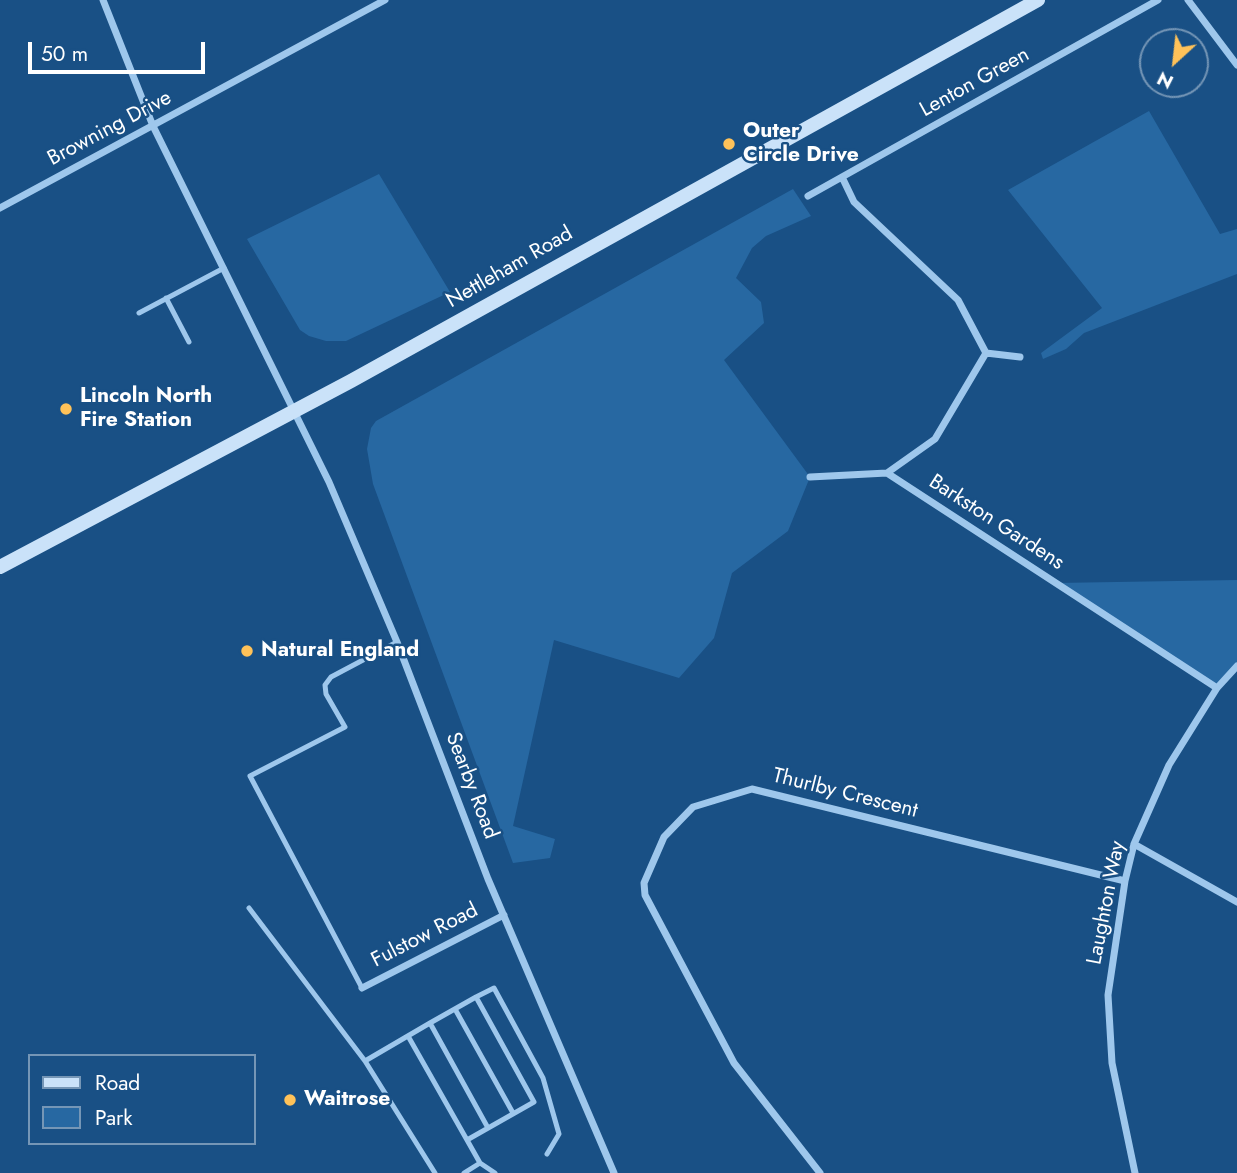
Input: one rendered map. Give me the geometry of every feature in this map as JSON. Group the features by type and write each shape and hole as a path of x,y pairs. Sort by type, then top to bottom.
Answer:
{"main road":[{"name":"Nettleham Road","path":"0,567 294,412 1038,0"}],"street":[{"path":"103,0 153,126 294,412"},
{"name":"Browning Drive","path":"0,208 385,0"},
{"name":"Lenton Green","path":"808,196 1158,0"},
{"path":"1188,0 1237,65"},
{"path":"842,177 854,202 958,300 986,354 1020,357"},
{"name":"Barkston Gardens","path":"986,354 935,439 887,473 1217,688"},
{"name":"Searby Road","path":"294,412 329,482 397,642 504,915 614,1173"},
{"path":"810,477 887,473"},
{"name":"Laughton Way","path":"1135,1173 1112,1063 1108,995 1125,881 1134,844 1169,765 1217,688 1237,666"},
{"name":"Thurlby Crescent","path":"820,1173 734,1063 645,895 644,883 664,837 693,807 752,789 1125,881"},
{"path":"1134,844 1237,902"},
{"name":"Fulstow Road","path":"362,988 504,915"}],"lane":[{"path":"139,313 223,268"},
{"path":"166,298 189,342"},
{"path":"362,988 250,776 345,727 326,694 325,685 331,677 397,642"},
{"path":"249,908 365,1061 435,1173"},
{"path":"365,1061 494,988 543,1078 559,1134 547,1154"},
{"path":"467,1140 534,1102 476,997"},
{"path":"455,1009 513,1114"},
{"path":"430,1023 488,1128"},
{"path":"408,1036 481,1163 495,1173"},
{"path":"464,1173 481,1163"}],"green space":[{"path":"1149,111 1220,234 1237,229 1237,274 1084,333 1066,349 1043,359 1041,353 1102,308 1008,190"},
{"path":"379,174 450,292 346,341 326,341 309,336 300,330 247,239"},
{"path":"793,189 811,216 766,236 752,248 736,278 761,302 764,323 724,360 810,477 788,531 732,573 714,638 679,678 554,640 513,826 555,839 550,858 513,863 373,484 367,449 371,428 376,421"},
{"path":"1237,580 1237,666 1217,688 1056,583"}],"place":[{"name":"Outer Circle Drive","path":"729,144"},
{"name":"Lincoln North Fire Station","path":"66,409"},
{"name":"Natural England","path":"247,651"},
{"name":"Waitrose","path":"290,1100"}]}
